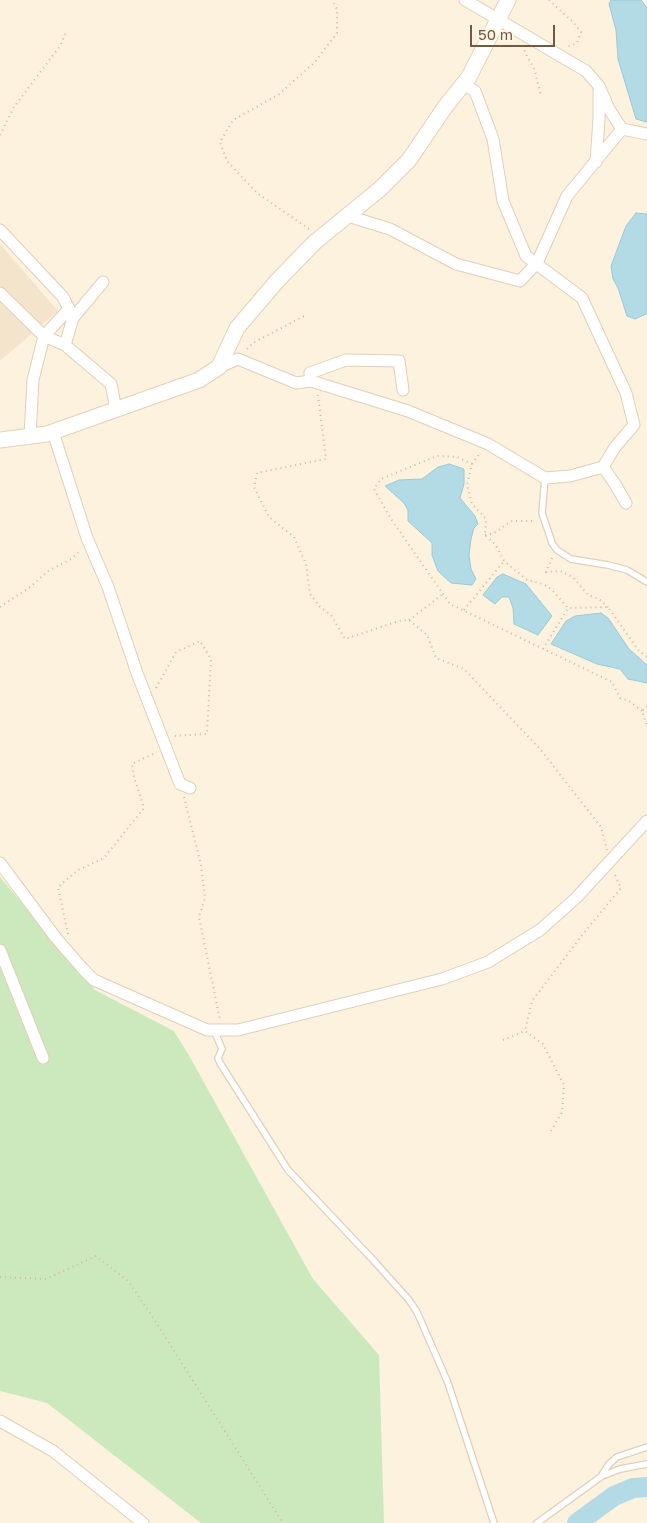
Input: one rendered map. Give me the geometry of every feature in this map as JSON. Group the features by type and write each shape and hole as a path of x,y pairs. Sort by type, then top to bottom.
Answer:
{"street":[{"path":"465,0 586,71 599,86 609,109 622,129 647,134"},
{"path":"219,367 237,328 277,281 321,238 380,189 409,160 445,107 469,77 505,23 508,0"},
{"path":"0,440 53,432 199,380 238,358 296,383 314,382 408,412 488,444 545,478 570,476 603,467 615,446 634,425 626,393 582,298 526,256 503,201 493,139 475,91 463,84"},
{"path":"596,162 599,86"},
{"path":"348,216 390,229 456,264 520,281 537,263 567,196 622,129"},
{"path":"0,230 63,297 69,310 44,336 32,380 30,436"},
{"path":"65,345 73,318 103,282"},
{"path":"0,293 44,336 65,345 111,384 116,410"},
{"path":"314,382 310,373 346,360 399,361 403,390"},
{"path":"53,432 89,544 108,587 144,692 164,742 185,786"},
{"path":"603,467 616,484 626,503"},
{"path":"0,863 74,959 94,980 207,1030 238,1030 433,981 488,962 540,930 576,898 647,821"},
{"path":"0,950 43,1058"},
{"path":"0,1421 53,1451 143,1523"}],"lane":[{"path":"545,478 542,506 545,521 556,550 571,559 627,570 647,582"},
{"path":"218,1030 222,1049 218,1058 220,1063 288,1170 375,1262 416,1312 448,1383 494,1523"},
{"path":"602,1476 609,1464 617,1457 647,1447"},
{"path":"537,1523 602,1476 620,1469 647,1464"}],"path":[{"path":"321,238 258,194 227,161 220,142 233,120 278,95 315,62 337,33 337,9 332,0"},
{"path":"549,0 582,32 577,44 553,52"},
{"path":"505,23 535,70 541,96"},
{"path":"0,136 14,108 60,46 67,30"},
{"path":"238,358 253,343 304,316"},
{"path":"314,382 326,459 256,473 254,487 269,517 294,537 306,564 310,594 320,607 331,615 345,640 399,621 409,620 443,594"},
{"path":"485,535 486,519 472,504 468,485 472,464 488,444"},
{"path":"472,464 457,456 437,456 381,479 374,490 391,519 450,604 612,682 620,698 629,701 642,711 647,726"},
{"path":"485,535 494,533 512,521 545,521"},
{"path":"485,535 495,544 504,561 527,580 542,584 551,589 568,608 608,608"},
{"path":"0,607 30,587 48,571 71,559 89,544"},
{"path":"556,550 546,572 560,571 573,577 588,596 599,599 608,608 639,651 647,658"},
{"path":"464,610 504,561"},
{"path":"543,649 568,608"},
{"path":"409,620 427,635 436,658 464,669 540,750 601,827 609,862 621,888 583,934 532,1002 525,1031"},
{"path":"74,959 58,887 78,870 104,858 144,808 132,764 164,742 208,734 211,659 200,641 176,652 157,688 144,692"},
{"path":"642,711 647,706"},
{"path":"185,786 201,864 205,898 199,917 218,1030"},
{"path":"503,1040 525,1031"},
{"path":"525,1031 543,1044 564,1084 562,1112 551,1130"},
{"path":"0,1277 46,1279 96,1256 128,1281 283,1523"}],"shaded area":[{"path":"0,244 58,311 0,361"}],"green space":[{"path":"0,877 95,990 174,1031 313,1279 379,1355 384,1523 201,1523 47,1403 0,1391"}],"water":[{"path":"611,0 641,0 647,8 647,122 636,119 618,59 616,30 609,4"},
{"path":"636,213 647,214 647,311 646,314 635,319 627,316 613,279 611,266 626,226"},
{"path":"449,464 464,469 464,484 460,498 475,516 478,524 474,528 469,555 471,569 476,579 472,585 451,583 438,571 432,555 432,543 408,521 408,510 404,503 385,486 399,480 422,479 438,467"},
{"path":"503,574 526,584 552,616 538,635 514,624 513,608 509,597 502,597 495,604 483,595 497,577"},
{"path":"601,613 608,618 629,649 647,665 647,683 628,679 620,669 597,664 551,644 566,621 575,616"}],"waterway":[{"path":"577,1523 614,1496 633,1488 647,1487"}]}
